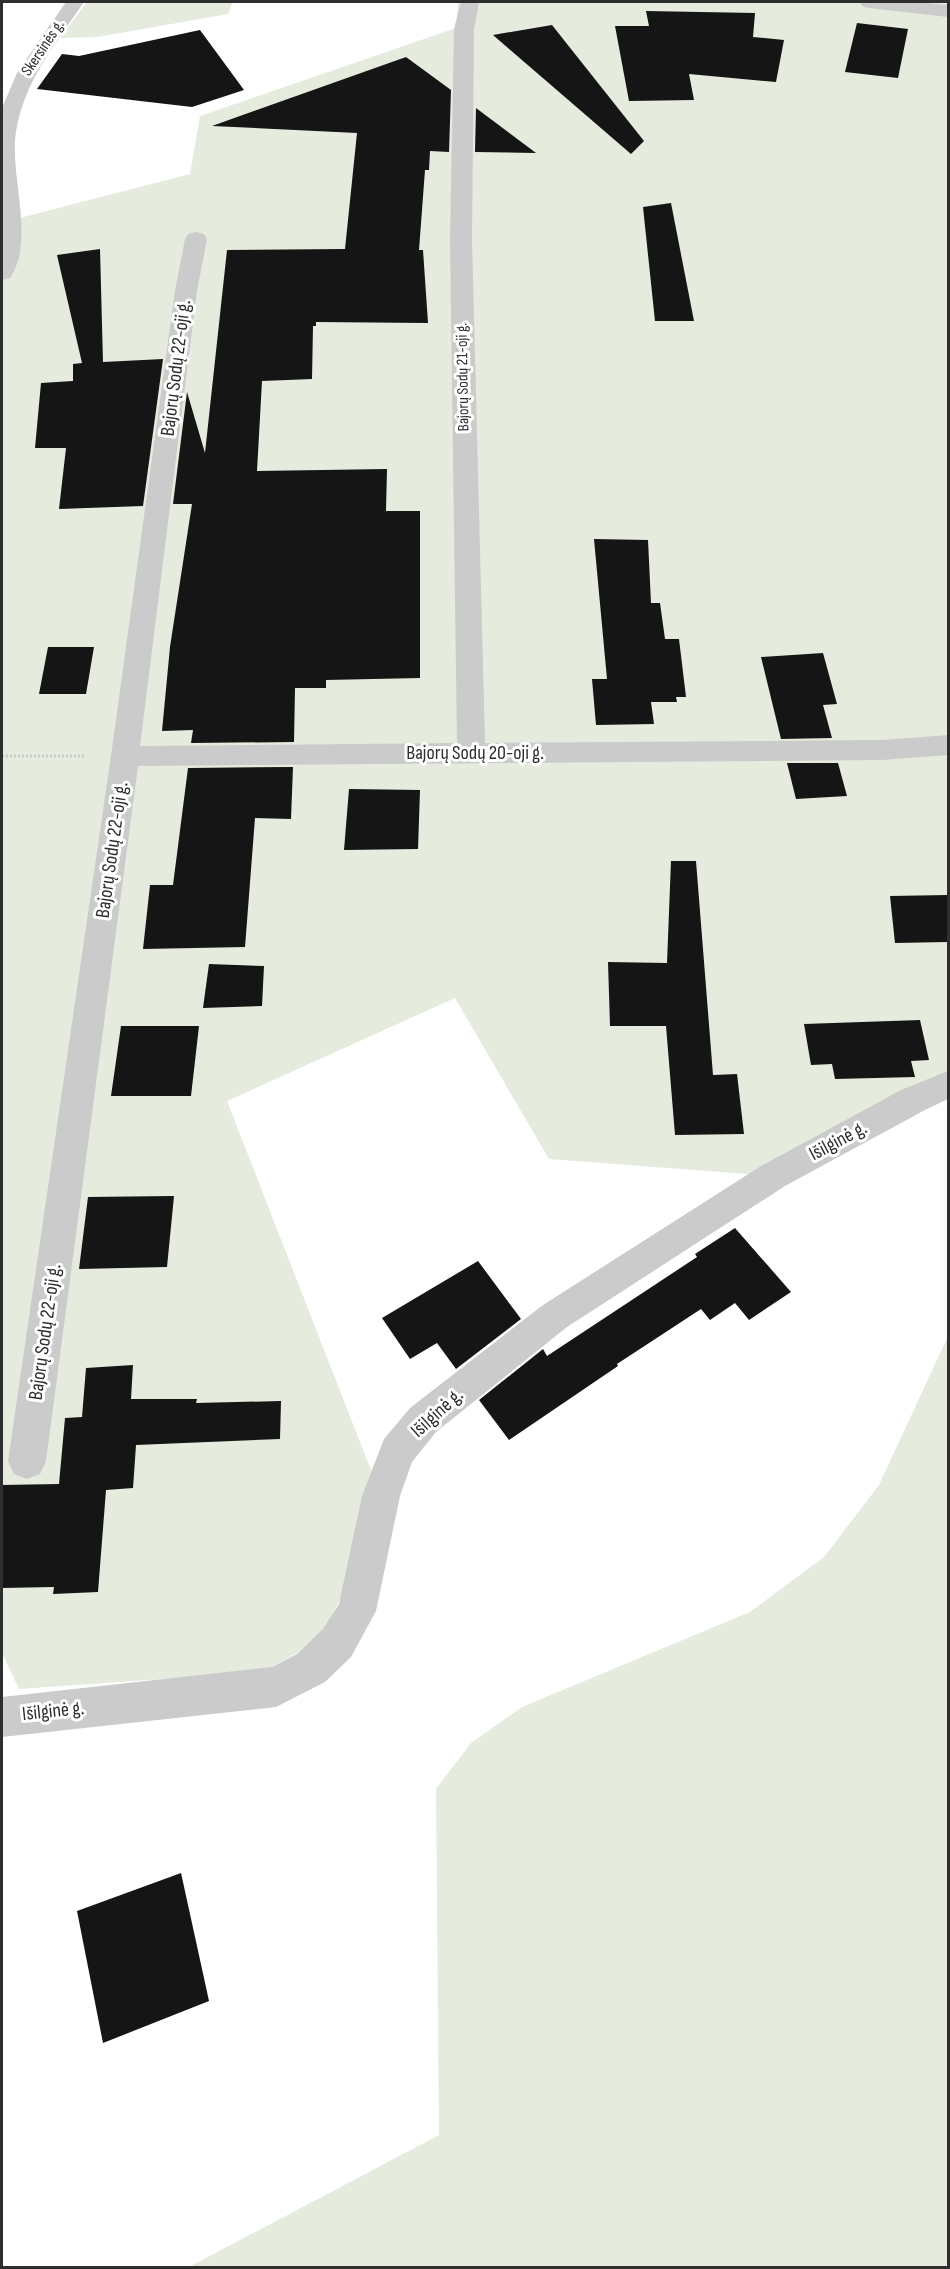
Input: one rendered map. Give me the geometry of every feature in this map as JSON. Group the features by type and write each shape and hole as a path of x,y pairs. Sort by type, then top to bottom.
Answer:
{"street":[{"name":"Skersinės g.","path":"2,273 11,236 4,154 8,121 17,88 31,62 75,2"},
{"name":"Bajorų Sodų 21-oji g.","path":"470,2 464,29 461,240 471,753"},
{"path":"869,2 948,11"},
{"name":"Bajorų Sodų 22-oji g.","path":"27,1461 125,756 186,291 196,239"},
{"name":"Bajorų Sodų 20-oji g.","path":"125,756 882,750 948,745"},
{"name":"Išilginė g.","path":"2,1717 276,1688 311,1668 337,1643 357,1611 381,1496 397,1452 423,1420 555,1316 773,1176 913,1100 948,1085"}],"path":[{"path":"2,756 125,756"}],"shaded area":[{"path":"87,2 233,2 228,14 98,37 60,38"},
{"path":"458,2 948,2 948,1083 773,1176 549,1159 455,998 227,1101 376,1483 341,1598 325,1629 297,1653 262,1672 19,1689 2,1653 2,235 4,222 190,174 200,116 456,28"},
{"path":"948,1336 948,2267 189,2267 439,2135 436,1789 471,1743 522,1707 750,1612 824,1557 879,1485"}],"building":[{"path":"646,11 755,13 753,37 784,40 776,82 689,74 694,100 629,101 615,26 649,26"},
{"path":"857,23 908,29 898,78 845,72"},
{"path":"552,25 644,141 631,154 493,35"},
{"path":"200,30 244,90 192,107 37,89 62,54 79,56"},
{"path":"406,57 451,90 449,152 430,151 429,170 425,170 419,250 423,250 428,323 316,322 316,326 313,326 312,379 262,381 257,471 387,469 386,511 420,511 420,678 326,680 326,688 295,688 294,742 191,743 193,730 162,731 170,647 192,504 173,504 187,392 205,453 227,250 345,249 357,133 212,126"},
{"path":"476,108 536,153 475,152"},
{"path":"671,203 694,321 655,321 643,207"},
{"path":"100,249 103,362 163,359 143,506 59,509 66,448 35,448 41,383 73,381 73,364 82,363 57,255"},
{"path":"594,539 648,540 651,603 660,603 665,639 679,639 686,697 676,697 677,702 651,702 654,724 596,725 592,679 607,679"},
{"path":"48,647 94,647 86,694 39,694"},
{"path":"823,653 837,704 823,705 832,738 781,739 761,657"},
{"path":"787,763 838,763 847,796 796,799"},
{"path":"293,767 291,819 255,818 245,947 143,949 150,885 173,885 188,768"},
{"path":"349,789 420,790 418,849 344,850"},
{"path":"671,861 696,861 713,1075 737,1074 744,1134 675,1135 666,1026 610,1026 608,962 667,963"},
{"path":"948,895 948,942 895,943 890,896"},
{"path":"209,964 264,966 262,1006 203,1008"},
{"path":"920,1020 929,1060 911,1061 915,1077 835,1079 832,1064 811,1065 804,1024"},
{"path":"121,1026 199,1026 191,1096 111,1096"},
{"path":"174,1196 167,1267 79,1269 88,1197"},
{"path":"735,1228 791,1292 749,1320 735,1303 710,1320 701,1309 617,1364 618,1366 509,1440 479,1400 543,1349 547,1356 697,1257 695,1254"},
{"path":"478,1261 521,1319 456,1369 437,1343 410,1359 382,1318"},
{"path":"133,1365 131,1399 197,1399 196,1403 281,1401 280,1439 136,1445 133,1488 106,1490 98,1592 53,1594 54,1587 2,1588 2,1485 59,1484 65,1418 82,1417 86,1368"},
{"path":"181,1873 209,2001 103,2043 77,1911"}]}
